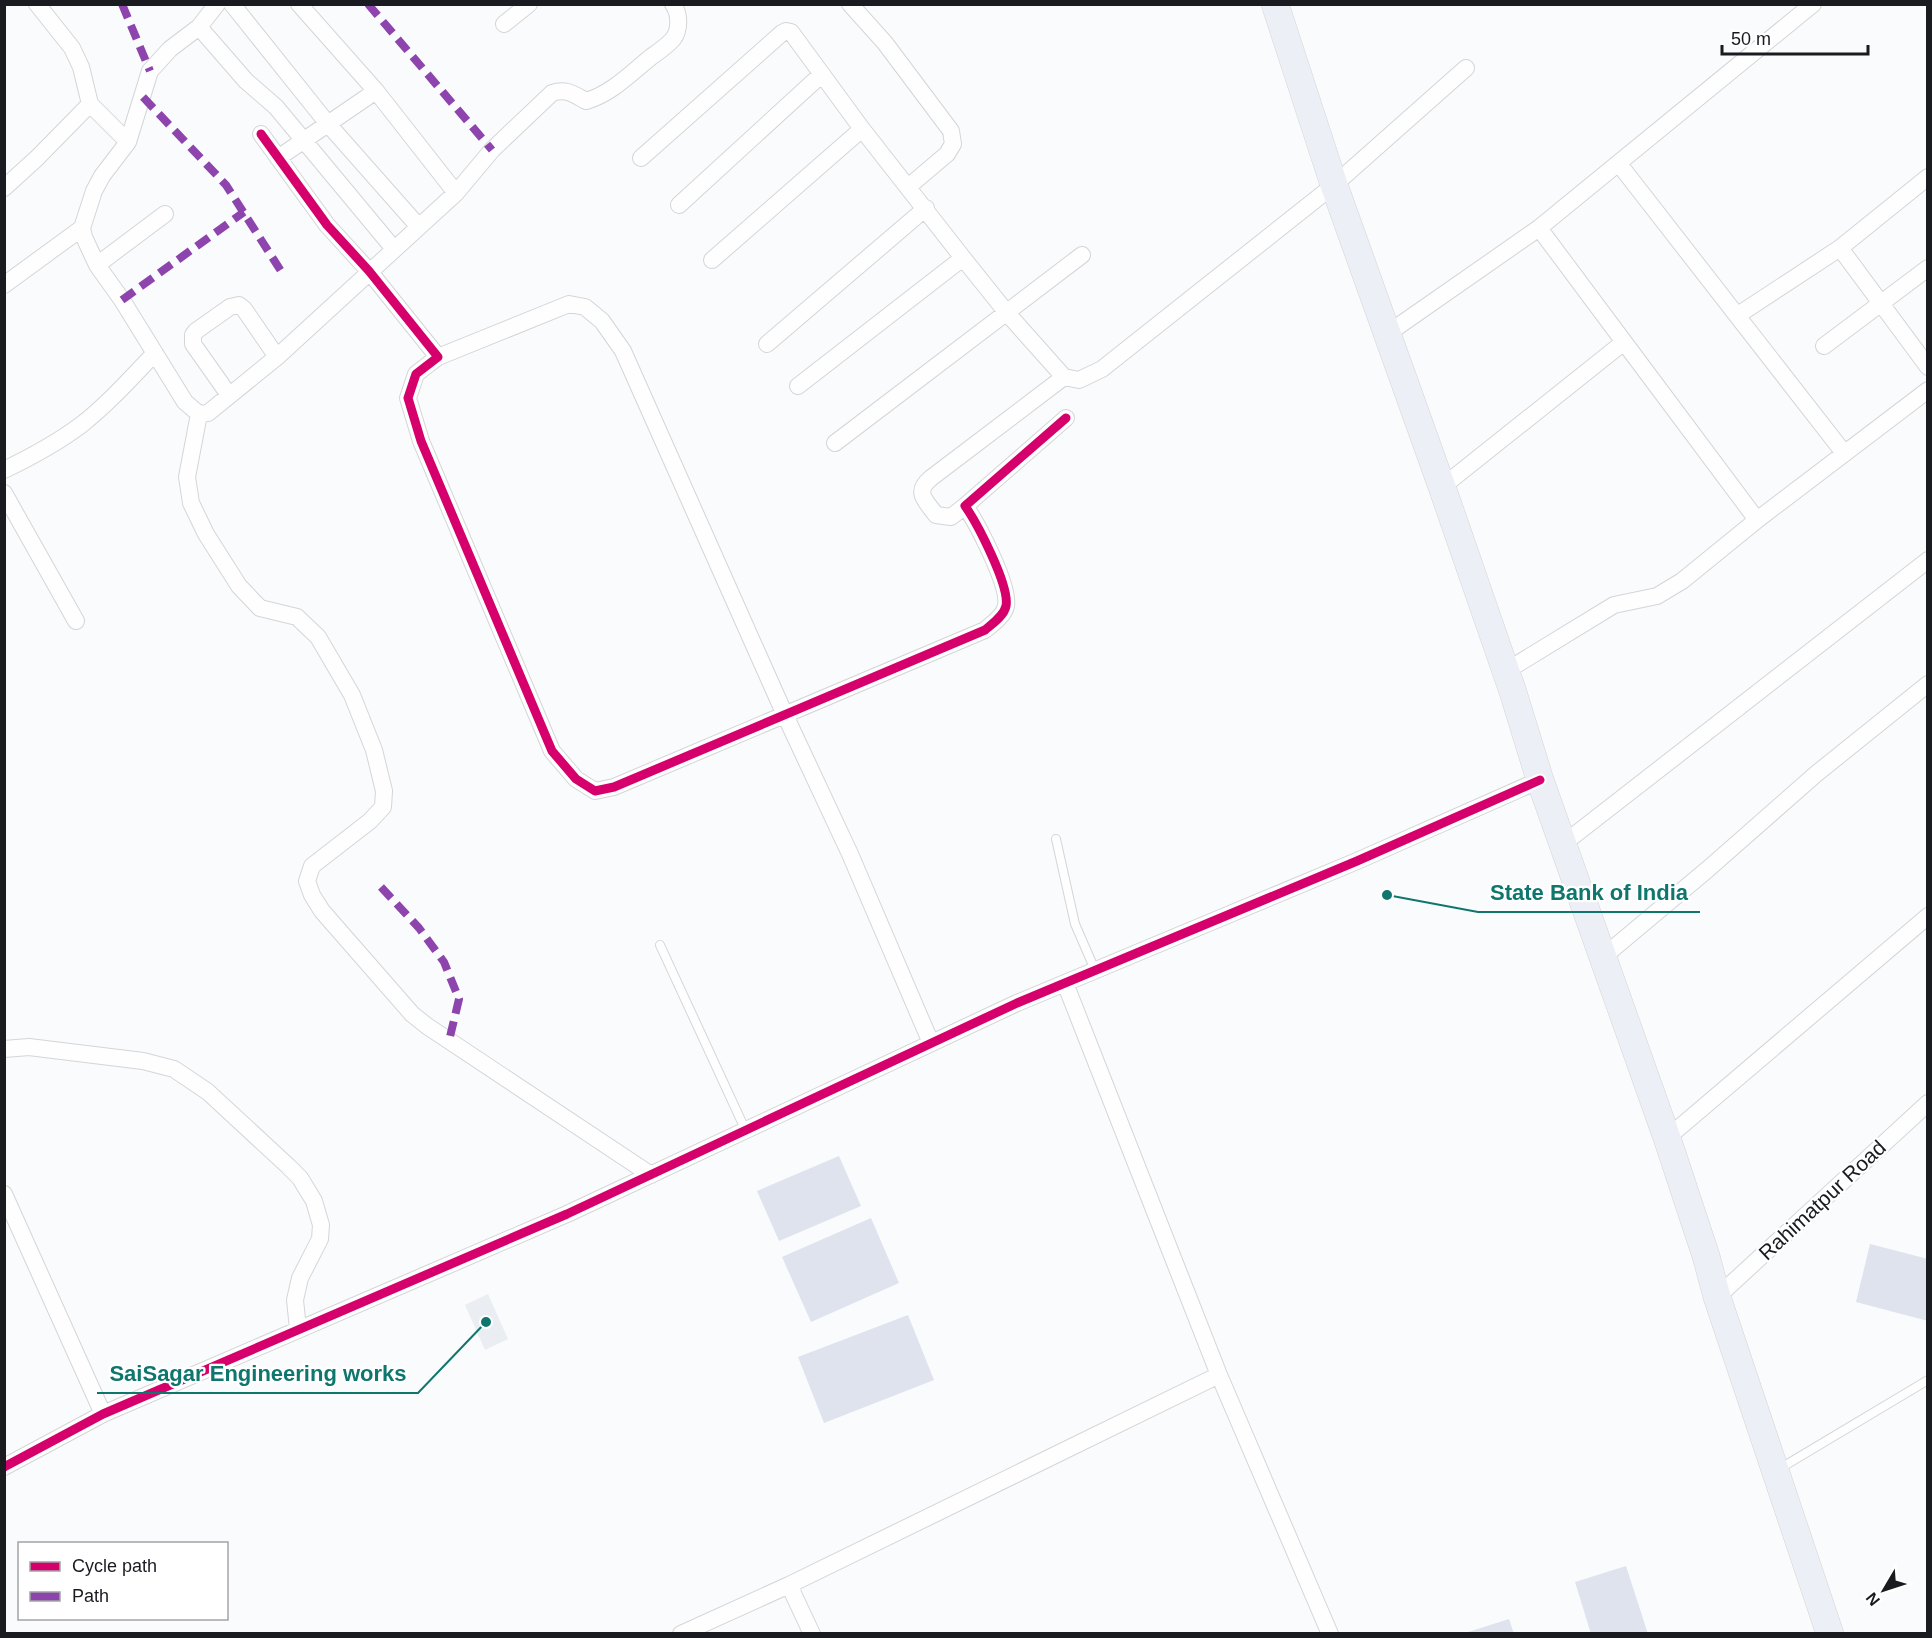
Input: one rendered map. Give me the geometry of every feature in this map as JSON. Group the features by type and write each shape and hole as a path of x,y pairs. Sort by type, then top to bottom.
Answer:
{"main road":[{"path":"1275,4 1334,185 1442,486 1506,671 1540,780 1667,1138 1706,1256 1717,1298 1830,1634"}],"street":[{"path":"37,4 72,48 81,67 90,104 128,142"},
{"path":"217,4 199,27 170,49 150,71 128,142 102,176 94,191 82,228 98,265 185,402 199,414 208,413 277,357 456,193 492,150 552,93 560,90 568,91 586,101 595,99 608,92 673,39 679,26 676,8 673,4"},
{"path":"231,4 328,124 418,227"},
{"path":"299,4 376,90 456,193"},
{"path":"504,24 529,4"},
{"path":"850,4 885,43 951,131 953,144 947,154 908,187"},
{"path":"1387,334 1539,228 1813,4"},
{"path":"199,27 242,76 276,107 394,249"},
{"path":"641,158 782,33 791,32 862,129 1007,313 1064,377 1079,380 1102,369 1334,185 1466,68"},
{"path":"679,205 822,74"},
{"path":"278,158 376,90"},
{"path":"4,188 90,104"},
{"path":"712,260 862,129"},
{"path":"261,134 327,225 369,271 438,357"},
{"path":"1619,164 1844,453"},
{"path":"1738,315 1840,248 1928,177"},
{"path":"767,344 926,208"},
{"path":"98,265 165,214"},
{"path":"4,285 82,228"},
{"path":"1539,228 1757,520"},
{"path":"1840,248 1928,367"},
{"path":"835,443 1082,255"},
{"path":"798,386 963,258"},
{"path":"1824,346 1928,268"},
{"path":"931,1043 850,854 785,715 623,351 602,321 585,307 569,304 438,357 416,374 408,398 420,441 552,751 576,779 595,791 614,787 785,715 985,630 997,620 1006,607 1005,589 976,522 965,506"},
{"path":"229,395 193,344 193,335 196,331 230,307 239,305 277,357"},
{"path":"1442,486 1624,342"},
{"path":"4,471 43,451 81,425 155,354"},
{"path":"1064,377 931,478 924,484 921,490 922,495 936,514 951,517 1066,418"},
{"path":"1506,671 1614,605 1657,596 1673,586 1928,390"},
{"path":"199,414 187,477 191,503 206,534 238,586 260,608 297,617 318,637 352,695 374,750 384,791 384,807 370,821 312,866 307,881 312,895 322,911 412,1014 651,1175"},
{"path":"4,493 76,621"},
{"path":"1563,844 1928,560"},
{"path":"1603,957 1816,774 1928,684"},
{"path":"4,1467 103,1414 567,1214 745,1129 1065,983 1357,861 1540,780"},
{"path":"1667,1138 1928,916"},
{"path":"1065,983 1219,1375 1330,1634"},
{"path":"4,1049 29,1047 143,1061 174,1069 208,1092 288,1167 300,1179 314,1202 321,1225 320,1239 300,1278 295,1300 298,1329"},
{"name":"Rahimatpur Road","path":"1717,1298 1928,1103"},
{"path":"4,1194 103,1414"},
{"path":"681,1634 789,1585 1219,1375"},
{"path":"789,1585 812,1634"}],"lane":[{"path":"1056,839 1075,924 1095,970"},
{"path":"660,945 745,1129"},
{"path":"1776,1471 1928,1380"}],"shaded area":[{"path":"488,1294 508,1339 485,1350 465,1305"}],"building":[{"path":"839,1156 861,1206 779,1241 757,1191"},
{"path":"871,1218 899,1283 811,1322 782,1257"},
{"path":"1870,1244 1928,1259 1928,1321 1856,1302"},
{"path":"908,1315 934,1380 824,1423 798,1357"},
{"path":"1626,1566 1648,1634 1591,1634 1575,1582"},
{"path":"1509,1619 1514,1634 1465,1634 1465,1633"}],"marked path":[{"path":"122,4 150,71"},
{"path":"368,4 492,150"},
{"path":"143,97 226,185 281,271"},
{"path":"122,300 244,212"},
{"path":"381,887 419,928 444,962 459,999 449,1041"}],"cycle path":[{"path":"261,134 327,225 369,271 438,357 416,374 408,398 421,441 552,751 576,779 595,791 614,787 985,630 1003,613 1006,597 998,570 965,506 1066,418"},
{"path":"4,1467 103,1414 567,1214 1017,1003 1357,861 1540,780"}],"place":[{"name":"State Bank of India","path":"1387,895"},
{"name":"SaiSagar Engineering works","path":"486,1322"}]}
